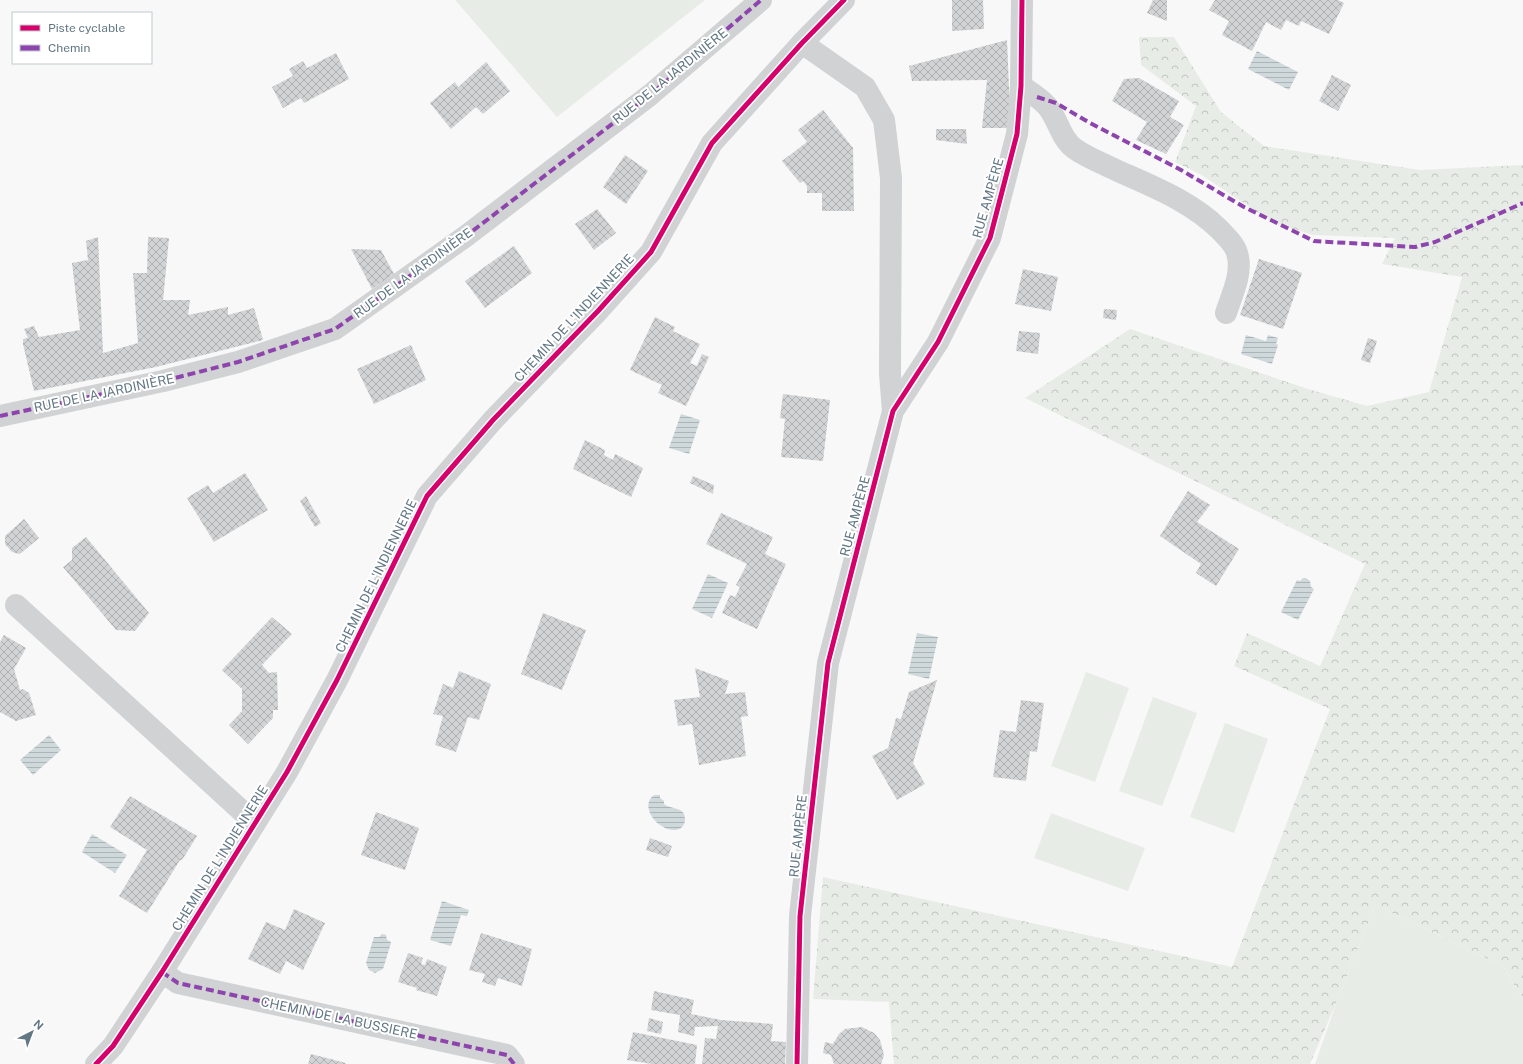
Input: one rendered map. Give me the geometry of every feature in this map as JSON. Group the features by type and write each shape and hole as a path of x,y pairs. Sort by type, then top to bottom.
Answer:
{"street":[{"name":"RUE DE LA JARDINIÈRE","path":"0,416 163,381 238,362 335,329 466,236 637,105 761,0"},
{"name":"CHEMIN DE L'INDIENNERIE","path":"96,1064 113,1046 162,972 287,772 336,680 428,496 493,420 598,310 650,252 712,143 802,43 844,0"},
{"name":"RUE AMPÈRE","path":"797,1064 800,916 828,663 893,411 938,342 990,238 1017,134 1021,86 1022,0"},
{"path":"802,43 865,87 884,120 891,178 890,374 893,411"},
{"path":"1021,86 1037,96 1048,107 1066,141 1074,148 1086,156 1161,190 1191,206 1213,223 1234,244 1239,258 1238,273 1226,313"},
{"path":"16,605 255,823"},
{"name":"CHEMIN DE LA BUSSIERE","path":"162,972 178,983 507,1055 514,1064"}],"green space":[{"path":"455,0 705,0 557,117"},
{"path":"1139,37 1174,37 1221,112 1264,146 1420,170 1523,165 1523,1000 1503,966 1375,905 1310,1064 894,1064 889,1002 813,999 823,877 1232,967 1330,709 1234,666 1247,633 1320,666 1365,564 1025,398 1130,329 1308,389 1367,406 1429,392 1462,277 1382,264 1395,238 1313,235 1274,223 1200,174 1175,162 1196,106 1141,65"},
{"path":"1086,672 1129,688 1095,782 1051,766"},
{"path":"1153,697 1197,713 1162,806 1119,791"},
{"path":"1225,723 1268,739 1234,833 1190,817"},
{"path":"1051,813 1145,848 1128,891 1034,858"},
{"path":"1375,905 1503,966 1523,1000 1523,1064 1315,1064 1337,1001"}],"shaded area":[{"path":"1257,51 1298,72 1289,90 1248,69"},
{"path":"1246,335 1266,341 1268,335 1278,338 1276,344 1278,345 1272,364 1241,354"},
{"path":"681,414 700,420 689,454 669,448"},
{"path":"708,574 728,583 712,618 692,609"},
{"path":"1303,578 1310,581 1311,587 1314,589 1298,620 1281,612 1297,580 1300,581"},
{"path":"917,633 938,637 929,679 908,674"},
{"path":"49,735 61,750 33,775 20,760"},
{"path":"654,795 660,795 660,798 664,801 664,804 683,812 685,820 681,828 675,830 668,829 655,820 650,814 648,807 649,801"},
{"path":"92,834 127,855 115,873 82,852"},
{"path":"442,901 469,910 467,916 461,915 451,946 430,940"},
{"path":"382,934 386,935 387,940 391,943 383,969 375,973 369,970 366,963 374,937 379,937"}],"building":[{"path":"952,0 983,0 984,29 952,31"},
{"path":"1153,0 1167,0 1167,21 1147,13"},
{"path":"1215,0 1338,0 1344,3 1329,34 1301,21 1299,26 1286,20 1281,30 1266,22 1252,51 1222,35 1229,21 1209,10"},
{"path":"1007,40 1010,112 1007,128 982,128 987,80 912,81 909,66"},
{"path":"336,53 349,79 304,103 301,98 283,108 272,87 293,76 289,69 303,61 307,68"},
{"path":"486,62 510,91 483,114 476,107 451,129 430,103 455,82 458,87"},
{"path":"1332,75 1351,85 1338,111 1319,101"},
{"path":"1139,78 1179,101 1170,117 1184,125 1166,154 1136,140 1147,122 1112,101 1124,79"},
{"path":"823,110 853,148 854,211 822,211 822,193 807,193 807,186 803,181 800,183 782,161 807,142 798,130"},
{"path":"936,129 966,129 967,144 936,140"},
{"path":"625,155 648,171 626,204 603,187"},
{"path":"597,209 616,233 594,250 575,224"},
{"path":"98,237 103,353 138,343 133,273 147,273 148,237 169,238 163,300 190,300 188,315 228,307 228,315 254,308 263,340 156,367 34,391 23,344 23,339 28,338 24,329 34,326 39,337 80,330 72,263 88,260 86,241"},
{"path":"514,246 532,273 485,308 465,281"},
{"path":"351,249 381,250 394,274 372,289"},
{"path":"1259,259 1302,273 1283,329 1240,315"},
{"path":"1023,269 1058,277 1051,311 1015,304"},
{"path":"1104,309 1117,310 1116,320 1103,318"},
{"path":"655,317 675,327 673,331 700,344 690,363 697,366 702,354 709,357 686,406 658,393 662,385 630,370"},
{"path":"1019,331 1040,333 1038,354 1016,351"},
{"path":"1368,338 1377,341 1370,363 1361,360"},
{"path":"411,345 426,380 374,404 357,369"},
{"path":"783,394 830,400 823,461 781,457 785,419 780,418"},
{"path":"585,440 605,450 604,455 613,460 615,454 643,468 631,497 573,469"},
{"path":"245,473 268,510 214,542 187,498 208,485 213,493"},
{"path":"693,476 714,485 713,494 690,483"},
{"path":"1188,491 1210,505 1197,522 1239,549 1216,586 1196,573 1201,564 1160,536"},
{"path":"306,496 321,523 315,527 300,501"},
{"path":"721,513 773,537 765,554 786,564 757,629 722,613 730,595 735,597 740,587 736,585 747,564 706,544"},
{"path":"24,519 39,538 20,554 12,552 5,544 5,536"},
{"path":"86,537 149,613 135,631 116,630 63,567 72,560 72,548"},
{"path":"543,613 586,630 562,690 521,674"},
{"path":"272,617 292,634 262,665 269,673 277,672 278,710 273,710 273,718 248,744 229,725 242,711 242,689 222,670"},
{"path":"4,635 26,648 14,669 20,690 23,689 29,693 36,715 16,721 0,712 0,642"},
{"path":"695,668 729,681 725,694 745,692 748,716 741,717 746,756 699,765 692,724 678,726 674,700 700,697"},
{"path":"459,671 491,684 479,720 468,717 456,752 435,745 443,716 433,714 443,684 453,688"},
{"path":"937,680 913,763 925,784 897,800 872,756 888,748 896,718 901,719 909,692"},
{"path":"1021,700 1044,703 1037,752 1030,751 1026,781 993,777 1000,730 1016,732"},
{"path":"130,796 197,836 147,913 119,896 147,850 110,827"},
{"path":"376,812 419,828 405,870 361,855"},
{"path":"650,838 672,846 668,857 646,850"},
{"path":"294,909 325,923 303,970 286,961 280,974 248,959 266,922 285,930"},
{"path":"481,933 532,949 522,986 498,978 495,986 482,982 485,974 469,970"},
{"path":"408,953 423,958 421,964 425,965 427,959 447,967 437,996 416,990 417,988 398,982"},
{"path":"654,991 694,1000 691,1014 721,1020 773,1024 771,1041 786,1042 785,1064 702,1064 705,1038 716,1039 718,1026 695,1027 694,1036 678,1032 680,1015 651,1010"},
{"path":"649,1018 663,1022 661,1034 647,1031"},
{"path":"862,1027 874,1033 880,1040 884,1055 881,1064 834,1064 831,1055 823,1053 825,1042 833,1044 839,1034 845,1029"},
{"path":"633,1032 697,1045 695,1064 652,1064 627,1060"},
{"path":"311,1054 346,1063 308,1064"}],"marked path":[{"path":"0,416 163,381 238,362 335,329 466,236 650,95 761,0"},
{"path":"1037,97 1056,103 1090,123 1181,170 1244,207 1314,241 1415,247 1435,242 1523,203"},
{"path":"162,972 178,983 507,1055 514,1064"}],"cycle path":[{"path":"96,1064 113,1046 162,972 287,772 337,680 427,496 493,420 598,311 651,252 712,143 802,43 844,0"},
{"path":"797,1064 800,916 828,663 893,411 938,342 990,238 1017,134 1021,86 1022,0"}]}
